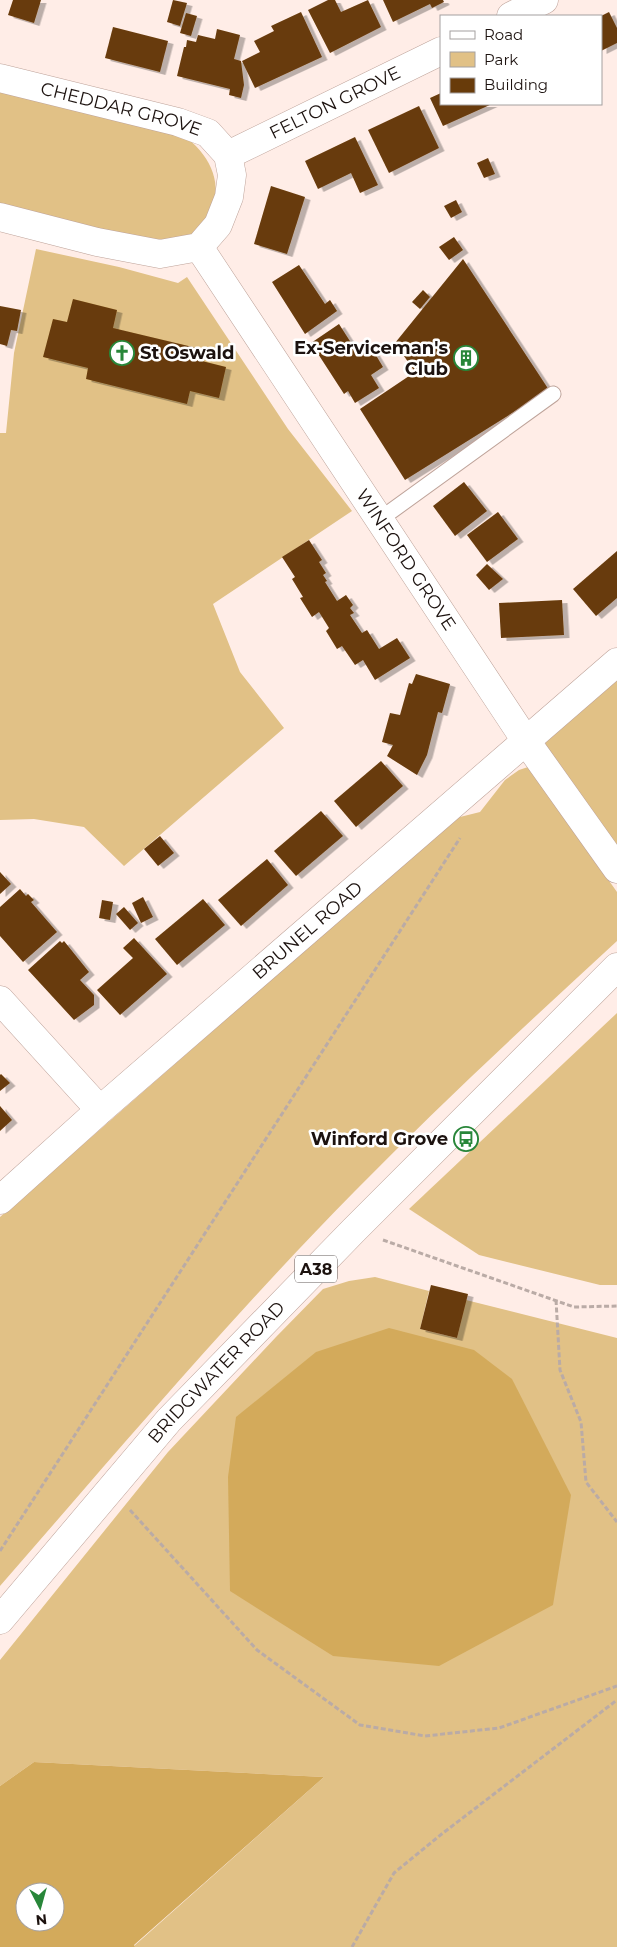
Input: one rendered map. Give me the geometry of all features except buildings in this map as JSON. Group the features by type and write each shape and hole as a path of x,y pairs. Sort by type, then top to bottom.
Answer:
{"main road":[{"path":"513,15 544,0"},
{"name":"FELTON GROVE","path":"228,155 440,51"},
{"name":"CHEDDAR GROVE","path":"0,78 178,122 208,133 228,155"},
{"path":"0,217 96,242 160,254 199,248 218,225 229,197 232,175 228,155"},
{"name":"WINFORD GROVE","path":"199,248 526,741 617,869"},
{"name":"BRUNEL ROAD","path":"0,1200 100,1110 617,662"},
{"name":"BRIDGWATER ROAD","path":"0,1620 169,1420 354,1230 617,967"},
{"path":"0,1000 100,1110"}],"lane":[{"path":"379,520 553,394"}],"path":[{"path":"0,1552 465,830"},
{"path":"354,1230 574,1307 617,1306"},
{"path":"556,1300 560,1370 580,1422 586,1482 617,1522"},
{"path":"111,1489 257,1650 360,1725 425,1736 498,1728 617,1686"},
{"path":"352,1947 394,1873 443,1833 617,1700"}],"green space":[{"path":"0,88 188,139 209,163 215,183 214,203 205,227 191,237 165,245 0,208"},
{"path":"36,249 119,267 178,283 187,277 288,429 352,511 213,604 240,672 284,728 124,866 84,827 34,819 0,820 0,433 6,433 14,353"},
{"path":"617,676 617,850 546,747 545,741"},
{"path":"528,767 617,892 617,941 451,1096 308,1240 174,1386 0,1586 0,1217 456,818 480,812 505,780 519,770"},
{"path":"617,1013 617,1285 600,1285 479,1255 409,1209"},
{"path":"375,1277 429,1291 420,1329 457,1338 466,1300 617,1338 617,1947 135,1947 324,1777 34,1762 0,1786 0,1660 168,1452 276,1337 323,1289 349,1281"}],"shaded area":[{"path":"389,1328 474,1350 512,1379 571,1495 553,1605 439,1666 333,1656 230,1591 228,1477 236,1417 316,1352"},
{"path":"34,1762 324,1777 134,1945 135,1947 0,1947 0,1786"}],"place":[{"name":"St Oswald","path":"122,353"},
{"name":"Ex-Serviceman's Club","path":"466,358"},
{"name":"Winford Grove","path":"466,1139"}]}
